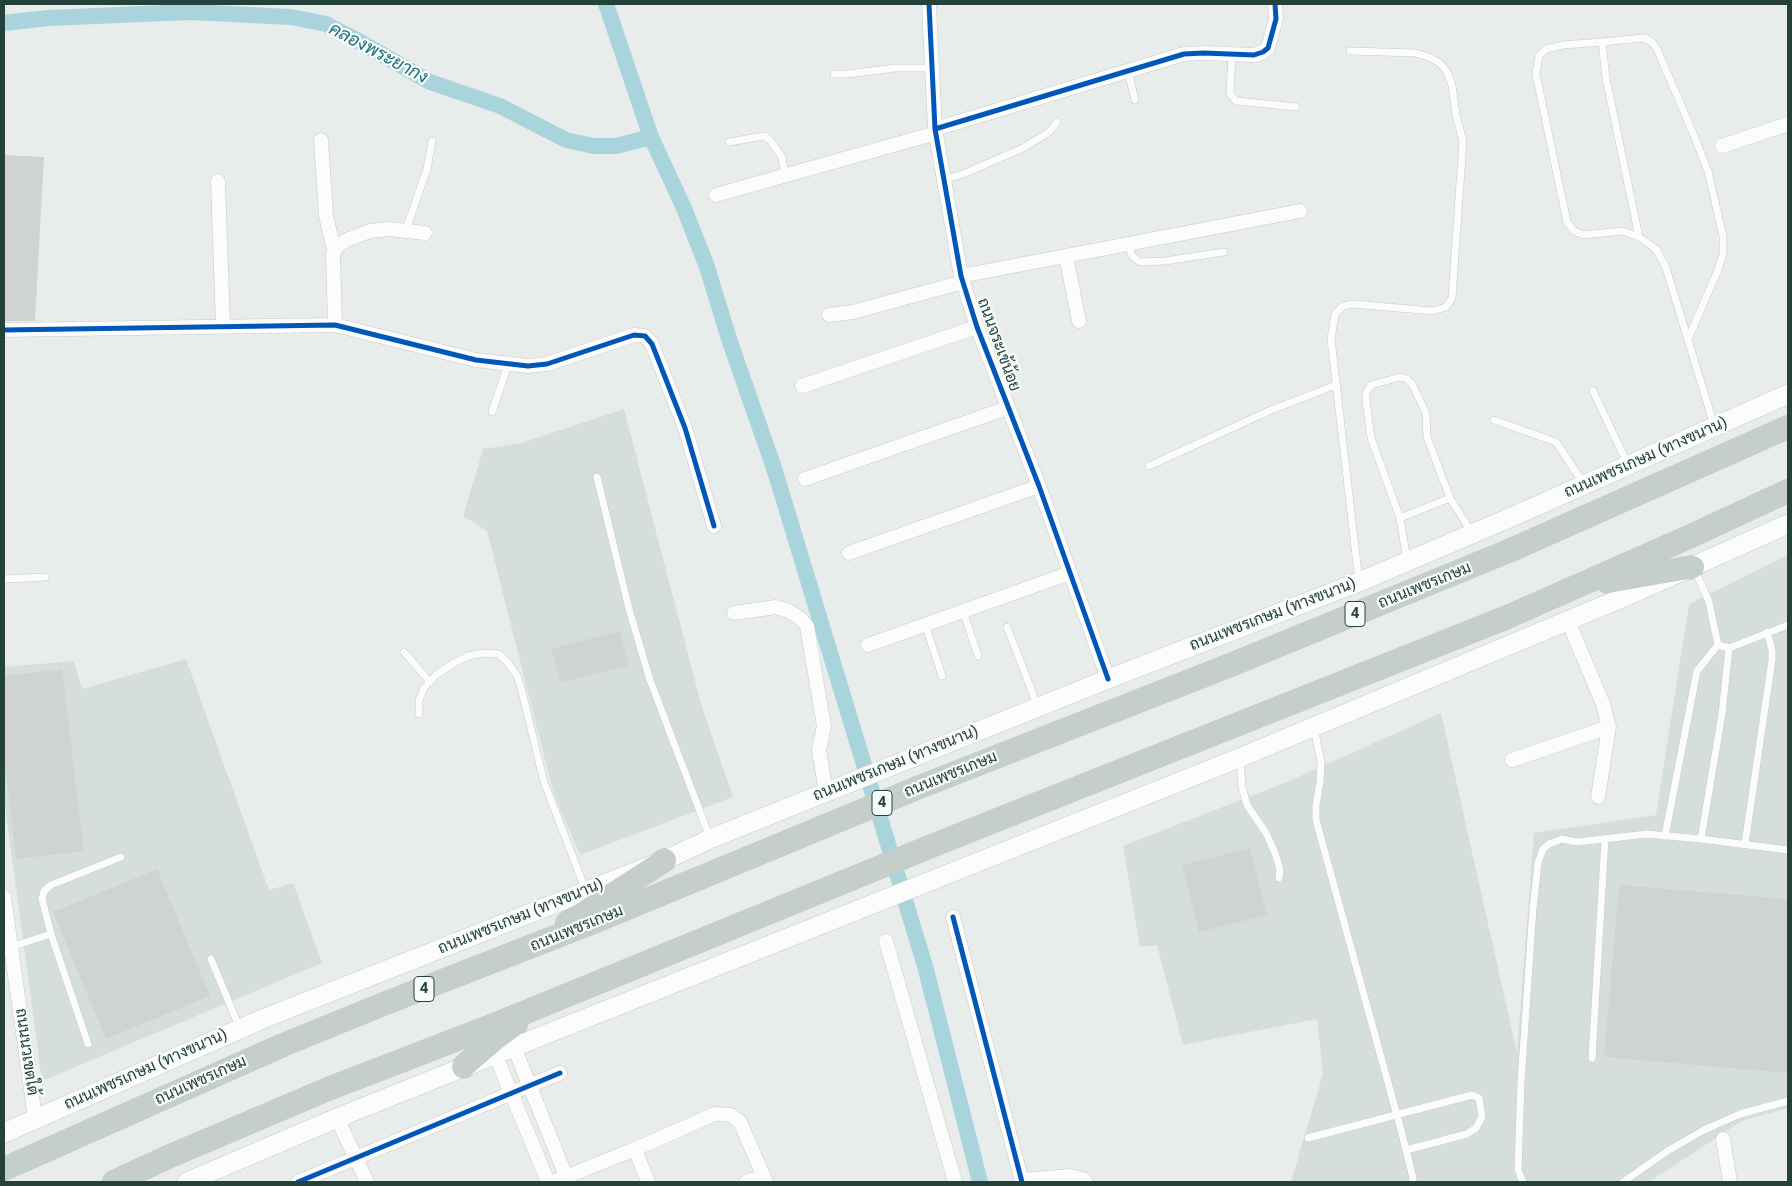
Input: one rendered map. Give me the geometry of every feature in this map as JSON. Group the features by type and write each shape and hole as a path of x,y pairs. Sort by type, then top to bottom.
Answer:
{"highway":[{"name":"ถนนเพชรเกษม","path":"4,1170 283,1045 543,942 917,788 1237,662 1511,550 1788,427"},
{"path":"114,1182 328,1089 545,1004 938,843 1496,622 1788,491"},
{"path":"1575,587 1694,568"},
{"path":"543,942 573,918 665,860"},
{"path":"464,1067 497,1038 545,1004"}],"main road":[{"name":"ถนนเพชรเกษม (ทางขนาน)","path":"4,1133 240,1029 665,860 710,838 1108,679 1359,582 1585,485 1788,394"},
{"path":"187,1182 337,1118 495,1054 1239,758 1694,568 1788,524"}],"street":[{"name":"ถนนจระเข้น้อย","path":"929,4 935,131 962,279 977,327 1039,486 1108,679"},
{"path":"716,195 935,131 1184,54 1254,55 1263,52 1268,48 1276,19 1275,4"},
{"path":"1722,146 1788,124"},
{"path":"321,140 326,216 334,249 335,325"},
{"path":"218,182 223,326"},
{"path":"829,315 853,312 962,279 1066,256 1300,211"},
{"path":"334,249 349,239 370,231 406,230 425,233"},
{"path":"1066,256 1079,320"},
{"path":"4,330 335,325 476,360 528,366 547,364 634,336 645,336 652,344 685,428 714,526"},
{"path":"802,386 977,327"},
{"path":"805,479 1007,408"},
{"path":"849,553 1039,486"},
{"path":"868,645 1070,573"},
{"path":"734,613 776,607 789,611 801,618 807,626 824,726 820,750 831,791"},
{"path":"1568,621 1603,704 1609,727 1598,797"},
{"path":"1512,760 1609,727"},
{"name":"ถนนนวเขตใต้","path":"4,905 35,1118"},
{"path":"954,916 1022,1181 1070,1176 1083,1179 1086,1182"},
{"path":"886,941 955,1182"},
{"path":"514,1047 566,1176"},
{"path":"495,1054 548,1182"},
{"path":"298,1182 560,1073"},
{"path":"552,1182 635,1149 715,1114 731,1115 740,1122 765,1179 746,1182"},
{"path":"337,1118 367,1182"},
{"path":"1723,1139 1730,1182"},
{"path":"635,1149 648,1182"}],"lane":[{"path":"1688,339 1718,270 1722,254 1723,236 1708,171 1694,133 1657,49 1652,42 1644,38 1563,44 1546,49 1539,56 1536,74 1567,222 1574,231 1583,235 1623,232 1639,237 1656,249 1666,268 1715,428"},
{"path":"1602,42 1606,78 1639,237"},
{"path":"1350,51 1415,54 1429,57 1441,64 1447,72 1452,85 1456,115 1463,141 1452,298 1446,307 1433,311 1352,304 1343,306 1335,314 1331,339 1359,582"},
{"path":"1232,54 1230,94 1236,101 1296,107"},
{"path":"834,74 895,68 932,68"},
{"path":"1128,71 1135,100"},
{"path":"943,180 963,174 1023,148 1049,132 1058,122"},
{"path":"729,142 764,136 770,140 782,157 785,175"},
{"path":"406,230 427,169 432,141"},
{"path":"1128,244 1132,256 1140,262 1165,261 1224,252"},
{"path":"492,412 508,365"},
{"path":"1408,561 1400,518 1371,438 1366,393 1371,386 1400,377 1407,379 1412,384 1426,413 1427,437 1450,498 1472,533"},
{"path":"1149,466 1270,410 1336,386"},
{"path":"1592,391 1628,466"},
{"path":"1494,420 1556,442 1585,485"},
{"path":"597,476 629,609 650,680 710,838"},
{"path":"1400,518 1450,498"},
{"path":"1694,568 1709,602 1718,645"},
{"path":"4,579 45,577"},
{"path":"963,611 978,656"},
{"path":"925,624 942,676"},
{"path":"1718,645 1729,648 1788,625"},
{"path":"1006,627 1038,708"},
{"path":"1745,844 1772,660 1772,650 1767,632"},
{"path":"1665,836 1697,671 1718,645"},
{"path":"1701,839 1724,698 1729,648"},
{"path":"404,652 430,682"},
{"path":"419,714 419,700 424,688 436,675 452,664 468,656 484,653 499,654 509,664 517,676 521,688 544,782 586,891"},
{"path":"1314,727 1321,763 1316,820 1397,1116 1412,1182"},
{"path":"1239,758 1242,787 1247,805 1266,833 1275,853 1280,869 1279,878"},
{"path":"1523,1182 1518,1170 1521,1082 1533,908 1538,863 1543,849 1549,844 1562,839 1577,842 1647,834 1788,850"},
{"path":"1592,1058 1605,839"},
{"path":"88,1044 51,934 42,899 44,891 51,885 120,858"},
{"path":"11,947 51,934"},
{"path":"211,959 240,1029"},
{"path":"1308,1138 1472,1095 1480,1098 1482,1117 1476,1128 1466,1134 1406,1150"},
{"path":"1623,1182 1669,1150 1704,1130 1740,1114 1788,1101"}],"shaded area":[{"path":"624,409 701,704 733,797 580,855 554,795 487,531 463,516 483,449 521,443"},
{"path":"1788,555 1788,1108 1742,1121 1649,1182 1291,1182 1323,1073 1317,1019 1183,1045 1157,945 1140,947 1123,846 1289,781 1441,713 1517,1053 1534,833 1656,815 1689,604"},
{"path":"186,659 269,890 293,883 322,963 42,1081 4,799 4,667 74,661 82,689"}],"building":[{"path":"4,155 44,157 35,321 4,321"},
{"path":"620,631 629,665 560,683 551,649"},
{"path":"62,669 84,851 16,859 4,756 4,676"},
{"path":"1250,848 1267,915 1199,932 1182,865"},
{"path":"157,869 210,996 106,1039 53,912"},
{"path":"1619,885 1788,899 1788,1073 1604,1057"}],"waterway":[{"path":"606,4 651,137 684,208 707,267 730,342 774,468 925,966 980,1182"},
{"name":"คลองพระยากง","path":"4,23 48,18 190,12 291,17 326,24 430,82 500,106 566,140 594,146 616,146 651,137"}],"cycle path":[{"path":"929,4 935,129 961,276 977,327 1039,486 1108,679"},
{"path":"935,129 1184,54 1254,55 1263,52 1268,48 1276,19 1275,4"},
{"path":"4,330 335,325 476,360 528,366 547,364 634,335 645,336 652,344 685,428 714,526"},
{"path":"953,917 1022,1182"},
{"path":"298,1182 560,1073"}]}
